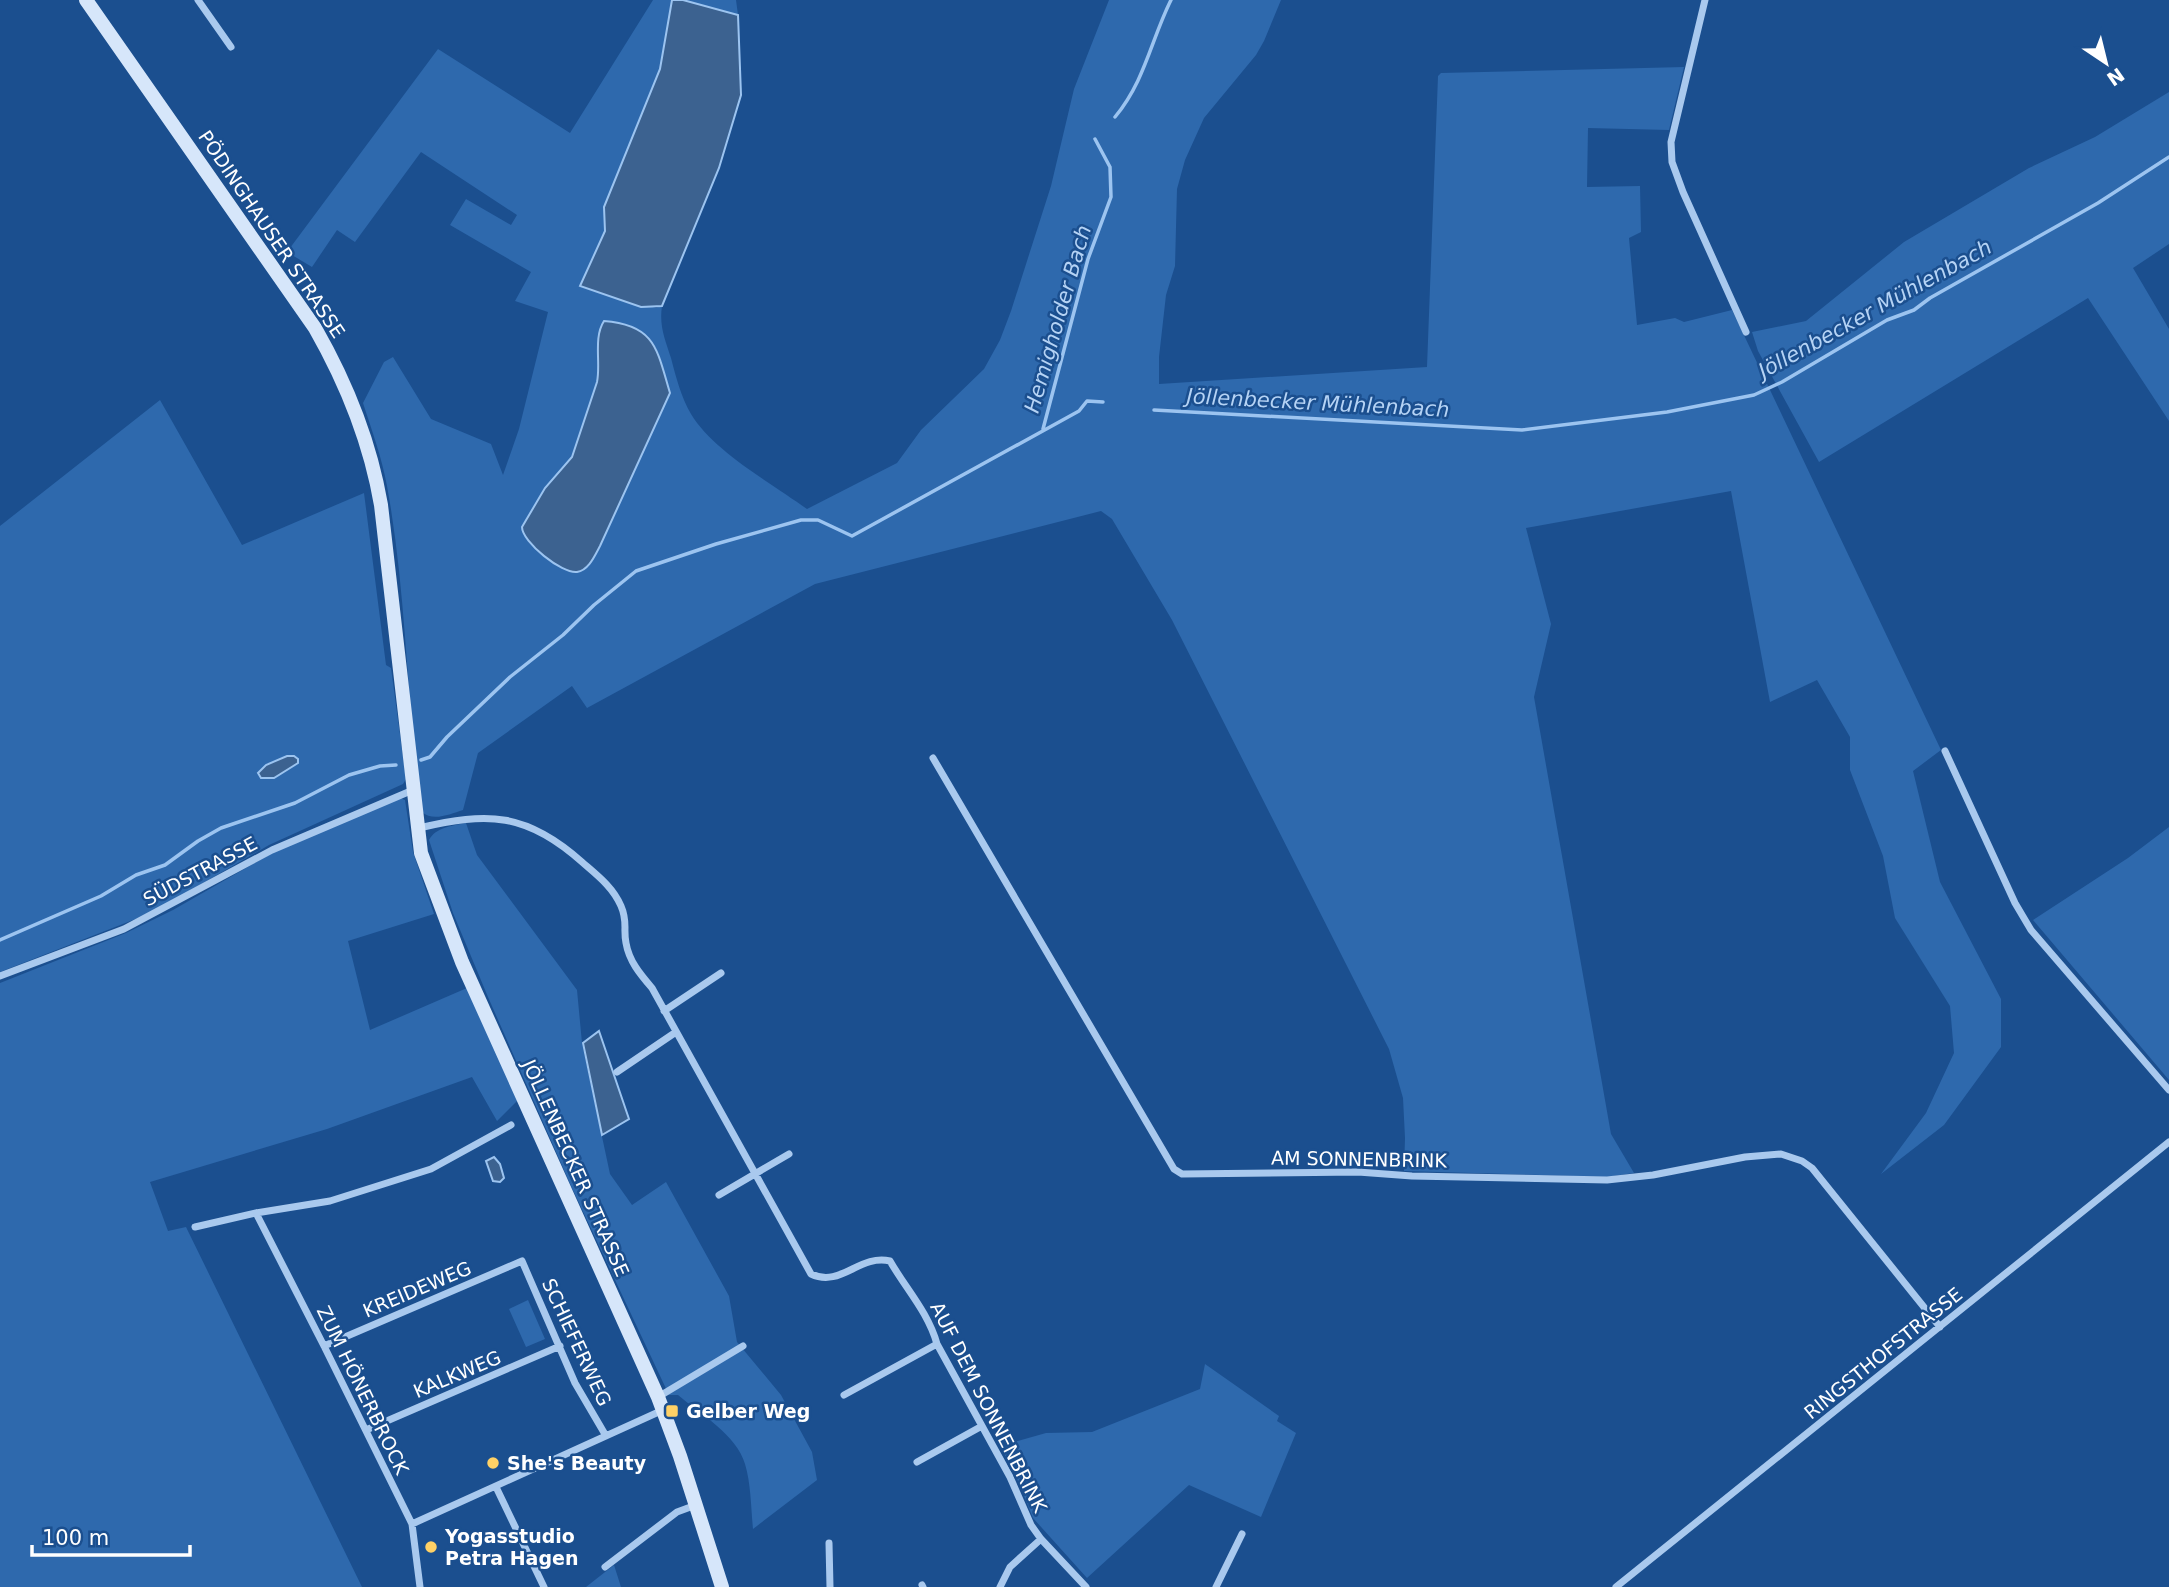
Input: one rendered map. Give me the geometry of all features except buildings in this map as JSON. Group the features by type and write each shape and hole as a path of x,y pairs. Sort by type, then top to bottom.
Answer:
{"main road":[{"name":"PÖDINGHAUSER STRASSE","path":"86,0 316,328 345,384 372,460 381,505 410,762"},
{"name":"JÖLLENBECKER STRASSE","path":"410,762 421,853 462,962 660,1403 722,1587"}],"street":[{"path":"198,0 231,47"},
{"path":"1705,0 1671,142 1672,162 1746,332"},
{"path":"1945,751 2015,903 2031,930 2169,1090"},
{"name":"AM SONNENBRINK","path":"933,758 1174,1169 1182,1174 1377,1174 1607,1180 1653,1175 1745,1157 1781,1154 1802,1161 1812,1168 1940,1328"},
{"name":"SÜDSTRASSE","path":"0,976 124,929 272,850 413,790"},
{"name":"AUF DEM SONNENBRINK","path":"418,828 460,819 498,818 521,824 557,841 611,889 624,914 627,925 625,941 635,969 652,988 811,1274 820,1279 831,1278 877,1258 890,1261 906,1289 916,1298 933,1330 937,1344 1010,1477 1031,1525 1086,1587"},
{"path":"664,1012 720,973"},
{"path":"617,1072 676,1032"},
{"path":"195,1227 256,1213 330,1202 431,1169 512,1125"},
{"name":"RINGSTHOFSTRASSE","path":"1616,1587 2169,1142"},
{"path":"719,1195 789,1154"},
{"name":"ZUM HÖNERBROCK","path":"256,1213 412,1524 420,1587"},
{"name":"KREIDEWEG","path":"324,1346 522,1261"},
{"name":"SCHIEFERWEG","path":"522,1261 575,1383 606,1436"},
{"path":"844,1395 937,1344"},
{"name":"KALKWEG","path":"366,1430 560,1346"},
{"path":"412,1524 606,1436 743,1346"},
{"path":"917,1462 982,1426"},
{"path":"496,1487 544,1587"},
{"path":"605,1567 677,1512 696,1505"},
{"path":"1216,1587 1242,1534"},
{"path":"1000,1587 1010,1567 1041,1539"},
{"path":"829,1543 830,1587"}],"shaded area":[{"path":"653,0 672,0 660,69 604,207 605,231 580,286 656,308 662,306 661,320 679,387 684,401 701,428 728,453 807,509 897,463 921,430 984,369 1000,340 1011,311 1051,186 1074,89 1109,0 1281,0 1256,55 1204,118 1185,160 1177,189 1175,266 1166,295 1159,357 1159,384 1427,367 1438,76 1441,73 1684,67 1669,130 1588,128 1587,187 1640,186 1641,232 1629,238 1637,325 1675,318 1684,322 1732,310 1941,750 1913,771 1940,882 2001,999 2001,1047 1944,1125 1881,1174 1926,1113 1954,1053 1950,1006 1895,918 1883,856 1850,770 1850,737 1817,680 1770,702 1731,491 1526,528 1551,624 1534,697 1611,1134 1634,1173 1606,1177 1404,1171 1403,1098 1389,1049 1172,620 1112,519 1101,511 815,584 587,708 572,686 478,753 463,810 442,816 426,815 422,812 417,771 394,527 382,465 363,403 384,362 393,357 431,419 491,444 503,475 519,429 548,312 515,301 531,272 450,225 466,199 511,225 517,215 421,152 355,242 337,230 312,267 287,252 438,49 570,133","holes":["607,321 639,330 652,341 670,393 600,546 567,465 597,382 599,343"]},
{"path":"672,0 683,0 738,15 741,95 719,168 662,306 641,307 580,286 605,231 604,207 660,69"},
{"path":"683,0 736,0 738,15"},
{"path":"2169,92 2169,244 2133,268 2169,329 2169,421 2088,298 1819,462 1758,351 1752,332 1806,321 1904,242 2029,168 2095,137"},
{"path":"604,321 634,328 652,342 662,364 670,393 596,554 585,568 577,572 562,568 544,556 528,541 522,527 545,488 572,457 597,382 598,343"},
{"path":"160,400 242,545 364,493 386,665 391,668 406,779 403,784 269,845 151,913 0,972 0,526"},
{"path":"287,756 294,756 298,763 274,778 261,778 258,773 266,765"},
{"path":"400,798 405,800 413,852 434,914 348,941 370,1030 467,988 518,1100 497,1121 472,1077 327,1129 150,1182 168,1231 186,1227 362,1587 0,1587 0,983 126,933 173,910 274,852"},
{"path":"466,823 477,855 577,990 582,1043 610,1174 632,1205 666,1182 729,1296 737,1342 781,1395 812,1452 817,1480 753,1529 748,1480 741,1453 726,1434 707,1418 678,1395 669,1395 571,1186 453,913 429,840 440,830"},
{"path":"2169,827 2169,1080 2033,920 2128,858"},
{"path":"599,1031 629,1119 602,1135 583,1043"},
{"path":"494,1157 500,1164 504,1178 500,1182 493,1181 486,1161"},
{"path":"528,1300 545,1339 526,1347 509,1309"},
{"path":"1205,1364 1279,1416 1277,1421 1296,1433 1261,1517 1189,1485 1087,1578 1033,1518 1000,1446 1046,1433 1092,1432 1200,1389"},
{"path":"614,1565 621,1587 586,1587"}],"waterway":[{"name":"Hemigholder Bach","path":"1115,117 1141,75 1171,0"},
{"name":"Hemigholder Bach","path":"1043,429 1088,259 1111,197 1110,167 1095,139"},
{"name":"Jöllenbecker Mühlenbach","path":"1154,410 1522,430 1667,412 1754,395 1782,382 1887,320 1914,310 1930,298 2098,203 2169,157"},
{"path":"421,760 430,757 447,737 510,677 636,571 716,544 801,520 818,520 852,536 1079,411 1087,401 1103,402"},
{"path":"0,940 101,896 136,875 165,865 221,828 295,803 349,775 380,766 396,765"}],"place":[{"name":"Gelber Weg","path":"672,1411"},
{"name":"She's Beauty","path":"493,1463"},
{"name":"Yogasstudio Petra Hagen","path":"431,1547"}]}
